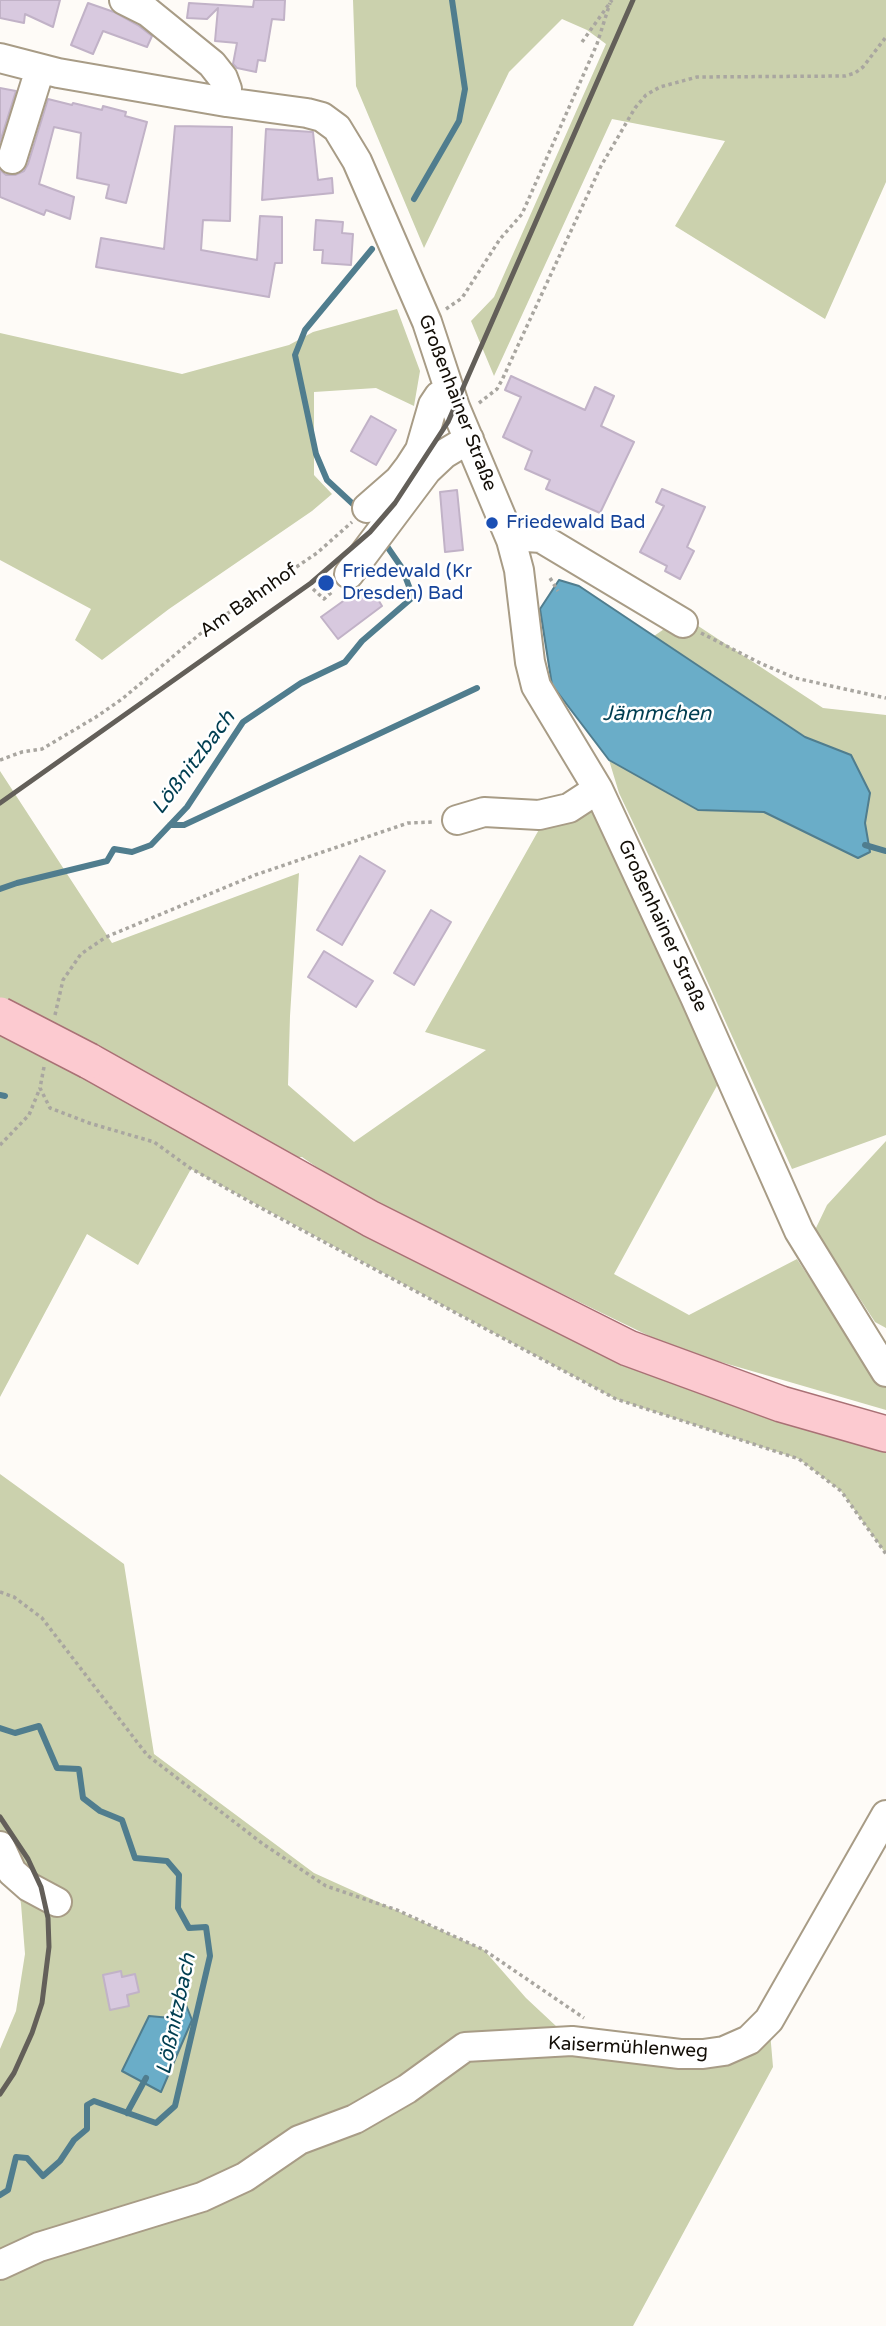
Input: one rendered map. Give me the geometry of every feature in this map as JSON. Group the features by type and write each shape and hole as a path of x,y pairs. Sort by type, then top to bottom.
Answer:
{"main road":[{"path":"0,1015 89,1061 371,1219 628,1348 781,1404 886,1434"}],"street":[{"path":"124,0 148,12 212,64 223,78 227,89 226,102"},
{"name":"Großenhainer Straße","path":"0,58 40,69 226,102 307,113 322,117 337,128 357,161 427,322 459,415 511,540 519,570 530,662 536,686 598,789 695,997 799,1231 886,1372"},
{"path":"12,159 40,69"},
{"path":"349,574 427,470 444,454 459,415 439,397 433,405 420,450 409,467 400,480 367,508"},
{"path":"511,540 541,538 683,623"},
{"path":"457,820 484,812 539,815 569,808 598,789"},
{"name":"Kaisermühlenweg","path":"0,2265 39,2247 202,2197 245,2177 299,2140 355,2119 397,2095 465,2047 572,2041 680,2054 703,2054 724,2051 749,2040 769,2021 886,1815"},
{"path":"0,1846 12,1872 29,1887 57,1902"}],"path":[{"path":"582,42 611,2"},
{"path":"427,322 462,298 500,239 522,214 597,44 611,2"},
{"path":"459,415 497,389 601,166 635,108 646,95 660,87 697,77 855,74 886,37"},
{"name":"Am Bahnhof","path":"0,760 22,752 42,749 96,717 122,699 212,624 317,554 367,508"},
{"path":"550,578 558,591"},
{"path":"683,623 718,643 795,678 886,698"},
{"path":"54,1020 63,980 81,954 106,937 255,876 408,823 457,820"},
{"path":"0,1145 29,1115 40,1088 46,1061"},
{"path":"40,1088 50,1108 89,1123 154,1142 190,1168 251,1202 616,1399 799,1459 841,1491 886,1554"},
{"path":"0,1592 14,1597 42,1618 147,1755 263,1844 326,1886 397,1910 484,1950 592,2023"}],"green space":[{"path":"353,0 886,0 886,182 825,319 675,226 725,141 612,119 494,376 471,321 494,297 606,44 587,30 562,19 509,72 424,248 356,86"},
{"path":"397,309 420,371 414,406 376,388 314,392 314,475 332,494 312,511 169,609 102,660 75,640 91,609 0,560 0,333 182,374 289,345 313,332"},
{"path":"683,616 823,708 886,715 886,1135 792,1169 619,793 609,760 697,810 764,812 858,858 870,852 865,823 870,793 851,755 806,737 654,636"},
{"path":"0,771 112,943 299,873 288,1085 354,1142 486,1050 425,1032 541,826 591,806 719,1082 614,1274 689,1315 797,1259 875,1379 886,1373 886,1410 676,1349 353,1192 302,1157 249,1163 886,1442 886,1554 841,1491 799,1459 616,1399 191,1169 138,1265 87,1234 0,1397"},
{"path":"886,1141 886,1328 875,1322 815,1230 827,1205"},
{"path":"0,1474 124,1564 154,1754 314,1873 484,1950 526,1998 572,2041 680,2054 769,2020 773,2067 633,2326 0,2326 0,2049 16,2011 25,1954 13,1855 0,1840"}],"water":[{"name":"Jämmchen","path":"559,580 579,586 805,737 851,755 870,793 865,823 870,852 858,858 764,812 698,810 609,760 552,685 540,609"},
{"path":"186,2005 192,2020 161,2092 122,2071 149,2016 171,2018"}],"building":[{"path":"0,0 60,0 53,27 25,14 24,23 0,18"},
{"path":"254,0 285,0 284,20 272,19 265,61 258,60 256,72 237,68 233,64 237,43 215,41 218,8 207,19 187,18 189,3 253,7"},
{"path":"88,3 114,12 139,26 152,36 147,47 103,31 93,54 71,45"},
{"path":"0,88 16,91 0,142"},
{"path":"48,99 102,110 103,106 126,112 125,116 147,122 126,203 106,198 109,185 77,178 81,133 54,127 39,184 74,197 70,219 46,210 44,215 0,197 0,170 6,175 24,171"},
{"path":"175,126 232,127 230,221 203,220 201,250 257,260 260,216 282,217 282,263 275,263 269,297 96,267 101,238 164,249"},
{"path":"266,129 313,132 318,180 332,178 333,193 262,200"},
{"path":"316,220 343,222 342,233 353,234 351,265 322,263 323,250 314,250"},
{"path":"511,376 585,410 595,387 614,396 601,426 634,442 600,513 546,489 550,480 525,469 532,451 503,437 521,397 505,390"},
{"path":"371,416 396,430 376,465 351,451"},
{"path":"662,489 705,507 687,547 694,551 680,579 665,571 667,566 640,552 664,506 656,502"},
{"path":"457,490 463,550 445,552 440,492"},
{"path":"371,588 382,606 338,639 321,617 353,594 357,599"},
{"path":"360,856 385,871 342,945 317,930"},
{"path":"431,910 451,922 414,985 394,973"},
{"path":"324,951 373,981 356,1007 308,977"},
{"path":"121,1971 122,1977 135,1974 139,1992 127,1995 129,2006 110,2010 103,1975"}],"waterway":[{"name":"Lößnitzbach","path":"414,199 459,121 465,89 452,0"},
{"name":"Lößnitzbach","path":"354,505 327,480 316,454 295,355 305,330 372,249"},
{"name":"Lößnitzbach","path":"0,889 107,861 114,849 132,852 151,845 187,807 243,722 301,683 345,662 362,641 413,597 402,568 384,542"},
{"path":"170,825 184,825 477,688"},
{"path":"865,845 886,851"},
{"path":"0,1095 5,1096"},
{"name":"Lößnitzbach","path":"0,1728 15,1733 39,1726 57,1768 79,1769 83,1798 100,1811 122,1820 135,1858 167,1861 179,1875 178,1908 189,1928 206,1927 210,1956 175,2106 156,2123 94,2101 87,2105 87,2129 74,2140 60,2161 43,2176 27,2158 16,2157 8,2190 0,2195"},
{"path":"127,2113 146,2078"}],"railway":[{"path":"0,803 311,583 370,532 395,503 448,422 633,0"},
{"path":"0,1817 28,1859 41,1887 48,1918 49,1947 42,2003 14,2073 0,2094"}],"place":[{"name":"Friedewald Bad","path":"492,523"},
{"name":"Friedewald (Kr Dresden) Bad","path":"326,583"}]}
